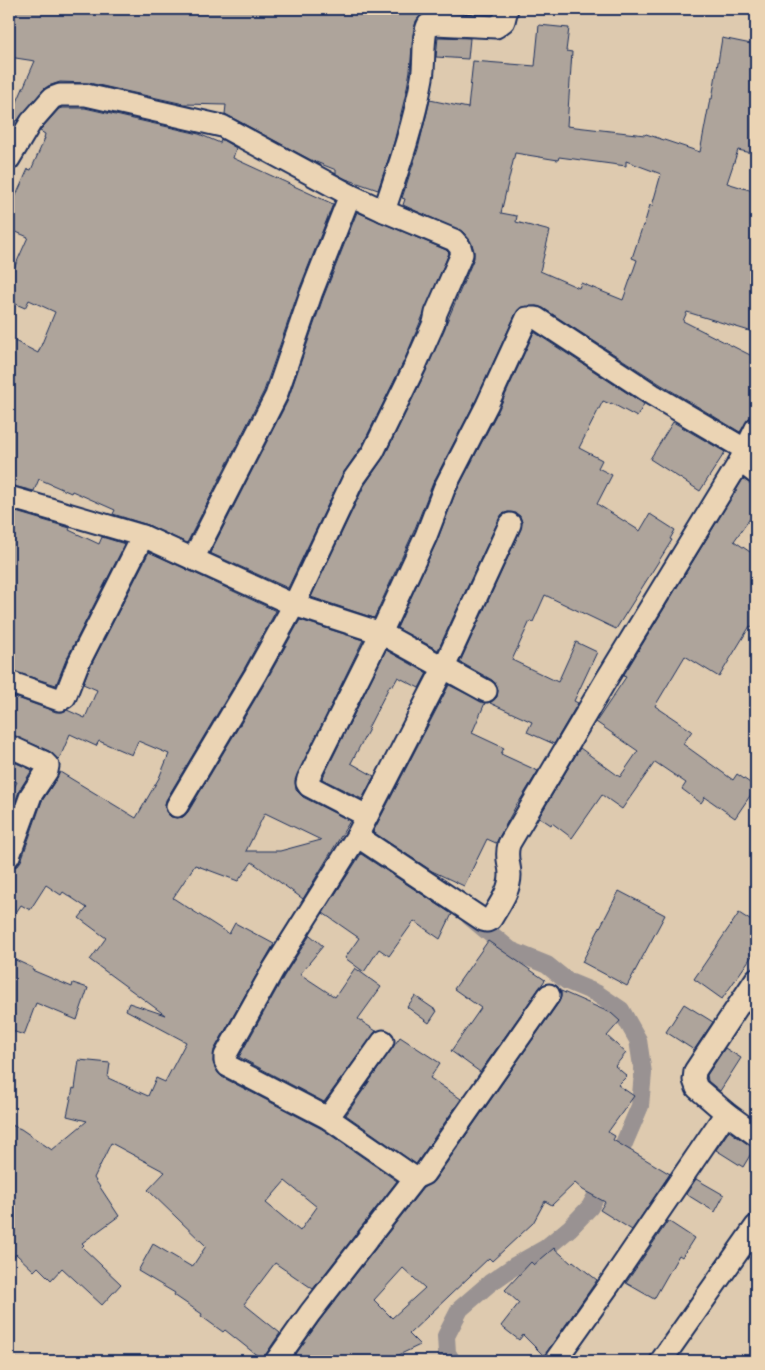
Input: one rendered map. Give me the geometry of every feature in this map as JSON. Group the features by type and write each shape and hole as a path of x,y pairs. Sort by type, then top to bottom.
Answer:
{"street":[{"path":"384,211 413,119 422,76 425,32 428,25 496,27 504,21 506,9"},
{"path":"9,158 31,122 52,98 60,95 75,94 222,126 350,195 454,240 460,247 462,254 415,366 373,452 353,480 294,605 255,675 177,806"},
{"path":"193,559 276,396 350,195"},
{"path":"367,816 307,784 308,779 381,632 426,536 444,489 487,405 527,318 536,318 653,395 748,461"},
{"path":"357,836 483,920 491,919 508,888 510,868 507,861 509,844 728,480 748,461 756,428"},
{"path":"9,497 143,536 294,605 381,632 486,691"},
{"path":"415,1178 328,1118 228,1066 225,1056 273,970 357,836 444,667 510,524"},
{"path":"9,682 60,700 66,697 77,666 143,536"},
{"path":"9,746 44,762 48,766 47,771 31,795 9,856"},
{"path":"756,980 695,1071 694,1080 697,1088 756,1135"},
{"path":"276,1361 310,1313 415,1178 424,1174 549,995"},
{"path":"328,1118 383,1041"},
{"path":"555,1361 726,1113"},
{"path":"661,1361 756,1226"}],"building":[{"path":"9,9 472,9 472,13 426,13 416,21 406,93 394,142 378,190 346,179 336,174 336,170 311,160 225,114 226,105 184,104 89,83 60,82 43,90 17,121 10,118 35,61 9,57"},
{"path":"539,25 569,28 566,51 572,52 567,126 646,134 700,152 710,99 712,99 722,38 756,45 756,154 738,150 727,183 756,192 756,333 687,312 683,321 756,358 756,416 749,418 740,432 660,384 543,308 536,306 521,307 516,313 476,400 433,483 414,531 374,618 311,597 364,486 384,457 426,371 474,258 472,244 463,232 403,205 405,199 402,198 418,149 430,100 468,108 473,61 535,66","holes":["515,153 558,160 559,157 626,166 626,161 661,174 652,206 650,205 632,258 637,260 623,300 581,283 579,288 540,271 550,231 516,222 517,216 501,213"]},
{"path":"438,37 470,38 468,59 436,57"},
{"path":"62,108 85,108 199,134 220,143 221,139 236,148 233,158 333,204 299,290 264,391 187,543 148,525 113,514 115,510 39,479 34,491 9,485 9,338 38,353 55,312 29,300 25,308 9,301 9,272 12,273 28,237 9,229 9,197 14,200 28,169 31,170 45,138 45,134 40,131 41,129"},
{"path":"357,212 446,250 449,253 404,361 362,446 342,475 288,588 210,553 287,402 323,298"},
{"path":"534,332 644,404 637,417 611,403 603,401 579,448 602,460 598,468 612,475 597,504 640,531 650,514 675,530 670,539 672,540 616,629 545,595 533,622 530,621 512,660 558,682 576,642 597,652 574,701 578,703 554,744 527,732 532,722 490,703 497,697 498,690 496,684 460,662 521,529 522,522 520,516 516,513 508,512 502,514 499,519 438,650 397,628 437,541 455,494 498,411"},
{"path":"673,422 725,452 700,491 650,459"},
{"path":"743,479 756,485 756,510 734,541 756,556 756,569 750,579 756,583 756,630 750,626 719,677 685,656 655,706 692,731 683,744 733,780 737,774 756,787 735,818 705,797 701,803 682,789 686,783 655,762 622,809 602,795 572,838 552,823 551,825 539,817 580,748 620,777 638,751 596,722 626,677 623,676"},
{"path":"9,510 70,528 69,530 99,544 102,537 125,544 66,660 56,685 9,670"},
{"path":"149,552 276,611 244,669 166,800 166,812 171,817 177,818 183,817 188,812 300,620 363,640 295,780 296,790 303,797 350,821 303,899 252,862 238,881 195,865 173,898 229,934 235,923 274,944 214,1050 213,1062 218,1073 222,1077 322,1129 397,1181 313,1289 275,1263 244,1304 280,1333 266,1354 264,1361 225,1330 223,1332 201,1316 202,1314 174,1295 175,1293 138,1271 153,1244 192,1267 206,1246 148,1190 165,1172 111,1143 94,1178 119,1216 82,1243 84,1245 82,1247 121,1284 102,1305 62,1268 51,1280 38,1267 34,1271 16,1254 9,1263 9,1124 21,1129 52,1150 87,1121 67,1116 73,1088 75,1089 79,1060 110,1063 108,1078 148,1096 156,1078 165,1082 186,1042 126,1010 129,1003 165,1015 90,960 106,938 79,918 87,908 63,892 61,895 46,885 30,910 21,905 9,923 9,868 17,866 21,861 42,801 60,772 136,818 159,778 169,754 138,741 132,755 99,741 96,746 70,734 59,760 49,751 9,734 9,695 56,712 67,710 85,718 97,690 83,684","holes":["265,813 321,840 280,851 246,851","285,1181 317,1207 300,1231 266,1203"]},
{"path":"386,650 427,673 419,688 398,677 393,686 390,685 351,763 374,776 362,799 322,779"},
{"path":"449,685 485,703 472,733 504,748 501,754 538,771 518,802 496,843 487,839 464,886 432,871 373,832"},
{"path":"9,760 32,770 19,791 9,820 9,798 17,782 9,779"},
{"path":"361,854 452,914 440,939 414,921 389,956 379,949 364,972 345,958 359,938 323,913"},
{"path":"619,891 665,915 627,986 582,962"},
{"path":"739,913 756,924 756,950 722,999 694,979"},
{"path":"310,935 323,946 300,974 335,997 355,968 381,987 358,1019 376,1031 324,1102 239,1057 284,976"},
{"path":"488,941 545,980 480,1072 451,1051 481,1008 454,989"},
{"path":"9,957 33,968 32,970 72,987 73,983 88,988 77,1020 36,1003 24,1035 9,1030"},
{"path":"561,991 611,1013 620,1021 607,1036 626,1053 615,1066 627,1076 618,1085 634,1096 608,1132 615,1136 613,1140 670,1174 632,1230 600,1210 605,1202 583,1190 575,1183 552,1205 545,1201 533,1223 492,1261 489,1258 409,1334 420,1345 386,1361 291,1361 320,1320 423,1188 434,1181 561,997","holes":["403,1268 425,1288 392,1318 374,1300"]},
{"path":"415,996 437,1011 429,1023 407,1007"},
{"path":"684,1004 713,1022 694,1050 666,1032"},
{"path":"400,1037 440,1063 430,1078 461,1099 416,1164 346,1115"},
{"path":"725,1048 741,1058 720,1091 708,1081 707,1075"},
{"path":"729,1131 755,1147 743,1167 716,1150"},
{"path":"696,1179 724,1195 715,1212 686,1194"},
{"path":"668,1221 694,1238 682,1257 679,1255 654,1299 626,1283"},
{"path":"554,1248 571,1263 573,1261 597,1280 544,1356 523,1335 519,1340 501,1326 519,1303 505,1290 531,1262 534,1265"}],"waterway":[{"path":"452,1361 447,1353 446,1336 460,1309 490,1283 546,1248 570,1228 590,1207 622,1148 640,1106 643,1073 638,1040 621,1010 596,993 567,981 547,965 510,950 469,916"}]}
